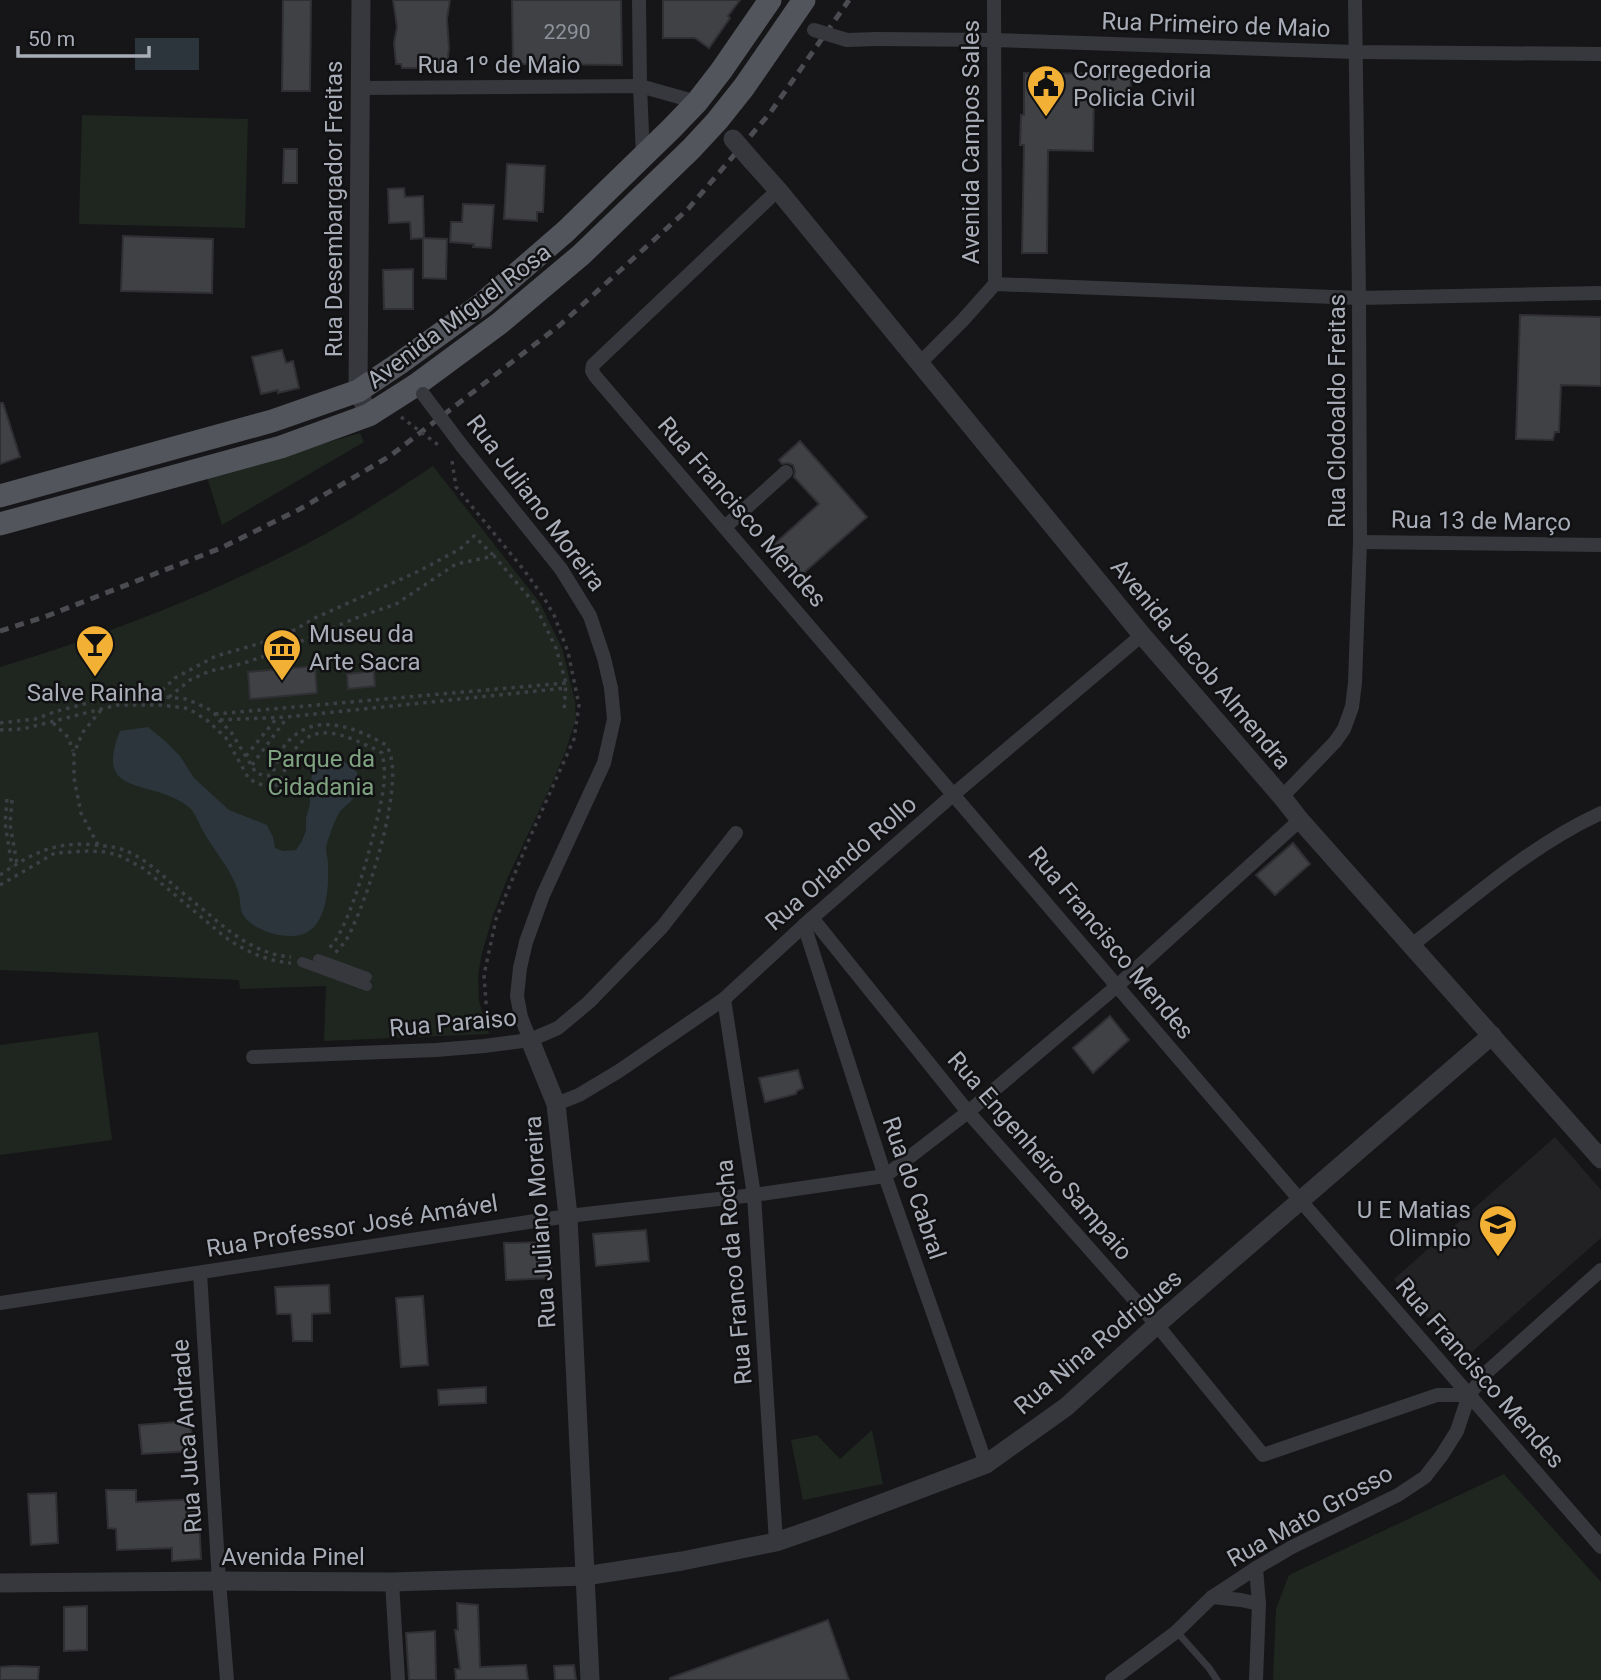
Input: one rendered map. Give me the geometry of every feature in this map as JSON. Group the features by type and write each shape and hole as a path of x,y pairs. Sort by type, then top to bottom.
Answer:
{"main road":[{"name":"Avenida Miguel Rosa","path":"0,496 272,421 358,391 482,303 566,231 696,102 770,0"},
{"name":"Avenida Miguel Rosa","path":"0,524 281,447 369,415 419,390 581,256 691,149 744,87 804,0"},
{"path":"696,102 716,121"},
{"path":"272,421 281,447"},
{"path":"178,446 187,472"}],"street":[{"name":"Rua Desembargador Freitas","path":"361,0 358,391 369,415"},
{"path":"639,0 643,156"},
{"name":"Avenida Campos Sales","path":"994,0 995,284"},
{"name":"Rua Clodoaldo Freitas","path":"1282,797 1335,742 1344,729 1350,714 1355,682 1360,542 1355,0"},
{"name":"Rua Primeiro de Maio","path":"790,20 847,40 993,40 1356,52 1601,54"},
{"name":"Rua 1º de Maio","path":"359,88 640,86"},
{"path":"640,86 696,102"},
{"name":"Avenida Jacob Almendra","path":"716,121 778,190 1142,635 1300,820 1601,1159"},
{"name":"Rua Francisco Mendes","path":"778,190 593,365 592,371 1601,1548"},
{"path":"919,363 995,284 1359,298 1601,293"},
{"name":"Rua Juliano Moreira","path":"419,390 456,449 561,569 590,616 611,688 614,719 604,763 543,895 526,942 517,996 521,1017 556,1104 568,1216 590,1680"},
{"path":"725,527 786,472"},
{"name":"Rua 13 de Março","path":"1360,542 1601,545"},
{"name":"Rua Orlando Rollo","path":"556,1104 579,1095 619,1072 724,999 808,921 1142,635"},
{"path":"1412,945 1540,847 1601,813"},
{"path":"886,1176 968,1112 1117,986 1300,820"},
{"name":"Rua Paraiso","path":"253,1057 436,1050 503,1044 530,1040 558,1028 589,1002 662,927 736,833"},
{"name":"Rua Engenheiro Sampaio","path":"808,921 968,1112 1157,1325 1263,1455 1437,1395 1469,1395"},
{"name":"Rua do Cabral","path":"808,921 886,1176 986,1464"},
{"path":"297,960 367,982 321,955"},
{"name":"Rua Franco da Rocha","path":"724,999 754,1195 776,1542"},
{"name":"Rua Nina Rodrigues","path":"585,1576 776,1542 986,1464 1066,1407 1492,1035"},
{"name":"Rua Professor José Amável","path":"0,1303 568,1216 754,1195 886,1176"},
{"path":"1469,1395 1487,1372 1601,1270"},
{"name":"Rua Juca Andrade","path":"200,1273 227,1680"},
{"name":"Rua Mato Grosso","path":"1112,1680 1176,1632 1212,1597 1256,1568 1292,1547 1398,1495 1425,1478 1457,1431 1469,1395"},
{"path":"1256,1568 1259,1604 1256,1680"},
{"name":"Avenida Pinel","path":"0,1583 392,1582 585,1576"},
{"path":"392,1582 398,1680"},
{"path":"1212,1597 1259,1604"}],"lane":[{"path":"1176,1632 1217,1680"}],"path":[{"path":"401,417 456,449 456,487 523,570 554,615 568,652 579,705 574,739 496,919 484,975 487,1016 503,1044"},
{"path":"156,696 175,678 216,656 258,645 289,633 315,618 431,565 460,549 474,536 534,603 556,648 566,685 564,711"},
{"path":"169,697 190,680 210,671 271,654 396,604 456,564 494,556"},
{"path":"215,714 566,685"},
{"path":"219,720 286,717 566,685"},
{"path":"0,723 35,719 107,698 129,695 186,699 215,714 231,732 256,773 265,776 271,775 287,742 300,732 320,724 346,727 386,745 392,758 392,795 370,881 353,928 344,943 334,955 321,955"},
{"path":"0,730 52,723 117,705 173,706 194,712 214,725 226,738 249,779 269,787 275,787 282,779 287,763 297,747 321,733 340,734 382,753 385,772 383,793 362,873 341,933 321,955"},
{"path":"74,753 83,732 102,710"},
{"path":"251,765 286,717"},
{"path":"246,756 276,718"},
{"path":"52,723 68,737 74,753 74,778 81,813 98,845"},
{"path":"12,867 5,823 9,800 17,864"},
{"path":"0,875 50,847 81,843 119,849 150,864 229,933 254,947 297,960"},
{"path":"0,884 55,853 105,852 143,868 237,946 268,959 295,964 297,960"},
{"path":"478,975 484,975"}],"shaded area":[{"path":"135,38 199,38 199,70 135,70"},
{"path":"148,727 180,756 194,778 229,810 267,825 275,848 283,851 296,850 302,841 306,830 313,772 326,757 341,759 357,772 356,793 339,813 331,830 326,850 328,875 324,910 313,928 304,934 286,936 273,934 253,925 242,913 239,894 231,875 190,808 176,799 120,778 114,768 113,753 120,731"},
{"name":"U E Matias Olimpio","path":"1555,1137 1601,1190 1601,1238 1464,1359 1394,1279"}],"green space":[{"path":"82,115 248,119 245,228 79,224"},
{"path":"360,433 364,442 222,525 207,477"},
{"name":"Parque da Cidadania","path":"433,466 540,603 562,648 575,701 576,719 566,750 507,879 482,953 478,975 479,1001 489,1034 324,1041 326,986 240,989 239,980 0,970 0,667 125,625 247,574 325,534"},
{"path":"98,1032 112,1140 0,1155 0,1045"},
{"path":"872,1430 883,1484 803,1500 791,1440 817,1435 840,1459"},
{"path":"1504,1474 1601,1582 1601,1680 1273,1680 1276,1609 1289,1575"}],"building":[{"path":"283,0 311,0 310,91 282,91"},
{"path":"393,0 450,0 447,19 449,48 447,64 442,63 442,68 402,68 401,64 396,64 394,43 397,27"},
{"path":"512,0 621,0 622,65 513,64"},
{"path":"663,0 740,0 709,48 695,38 663,38"},
{"path":"1024,73 1131,74 1130,98 1094,97 1093,151 1048,150 1047,253 1022,253 1024,145 1020,145 1021,115 1024,115"},
{"path":"284,149 297,149 297,183 283,183"},
{"path":"507,164 545,166 543,212 537,212 537,221 504,219"},
{"path":"404,188 405,197 423,196 424,238 411,239 410,222 389,223 388,189"},
{"path":"463,204 494,205 491,248 450,242 451,222 462,222"},
{"path":"123,236 213,239 212,293 121,291"},
{"path":"423,238 447,239 446,279 423,278"},
{"path":"413,269 413,309 384,309 383,270"},
{"path":"1520,315 1601,317 1601,386 1561,385 1559,432 1555,432 1553,440 1516,439"},
{"path":"282,350 286,363 293,361 299,388 261,394 252,357"},
{"path":"0,403 3,403 20,457 0,464"},
{"path":"800,441 867,517 799,577 772,546 819,504 794,477 793,465 782,464 779,460"},
{"name":"Museu da Arte Sacra","path":"315,666 317,693 250,699 248,672"},
{"path":"374,671 375,686 348,689 347,674"},
{"path":"1293,843 1310,864 1275,895 1256,875"},
{"path":"1110,1016 1129,1040 1093,1073 1073,1048"},
{"path":"798,1070 803,1088 796,1094 765,1102 759,1078"},
{"path":"646,1230 649,1261 596,1266 593,1234"},
{"path":"549,1242 552,1278 506,1280 504,1243"},
{"path":"329,1285 330,1313 312,1314 312,1341 293,1341 291,1314 277,1314 275,1287"},
{"path":"423,1296 428,1365 401,1367 396,1298"},
{"path":"486,1387 486,1403 439,1405 438,1390"},
{"path":"190,1421 194,1451 142,1454 139,1425"},
{"path":"106,1490 136,1490 136,1502 198,1499 201,1559 172,1561 172,1548 117,1550 116,1529 108,1528"},
{"path":"56,1493 58,1543 31,1545 28,1494"},
{"path":"457,1603 478,1605 480,1667 526,1665 528,1680 456,1680 455,1669 460,1669 455,1630 458,1630"},
{"path":"87,1606 87,1650 64,1651 64,1607"},
{"path":"828,1620 849,1680 670,1680 670,1678"},
{"path":"435,1631 436,1680 409,1680 406,1633"},
{"path":"574,1665 576,1680 555,1680 554,1666"},
{"path":"0,1667 39,1667 38,1680 0,1680"}],"railway":[{"path":"0,631 47,616 221,548 300,509 390,456 560,325 688,209 770,113 849,0"}],"place":[{"name":"Corregedoria Policia Civil","path":"1046,118"},
{"name":"Salve Rainha","path":"95,678"},
{"name":"Museu da Arte Sacra","path":"282,682"},
{"name":"U E Matias Olimpio","path":"1498,1258"}]}
